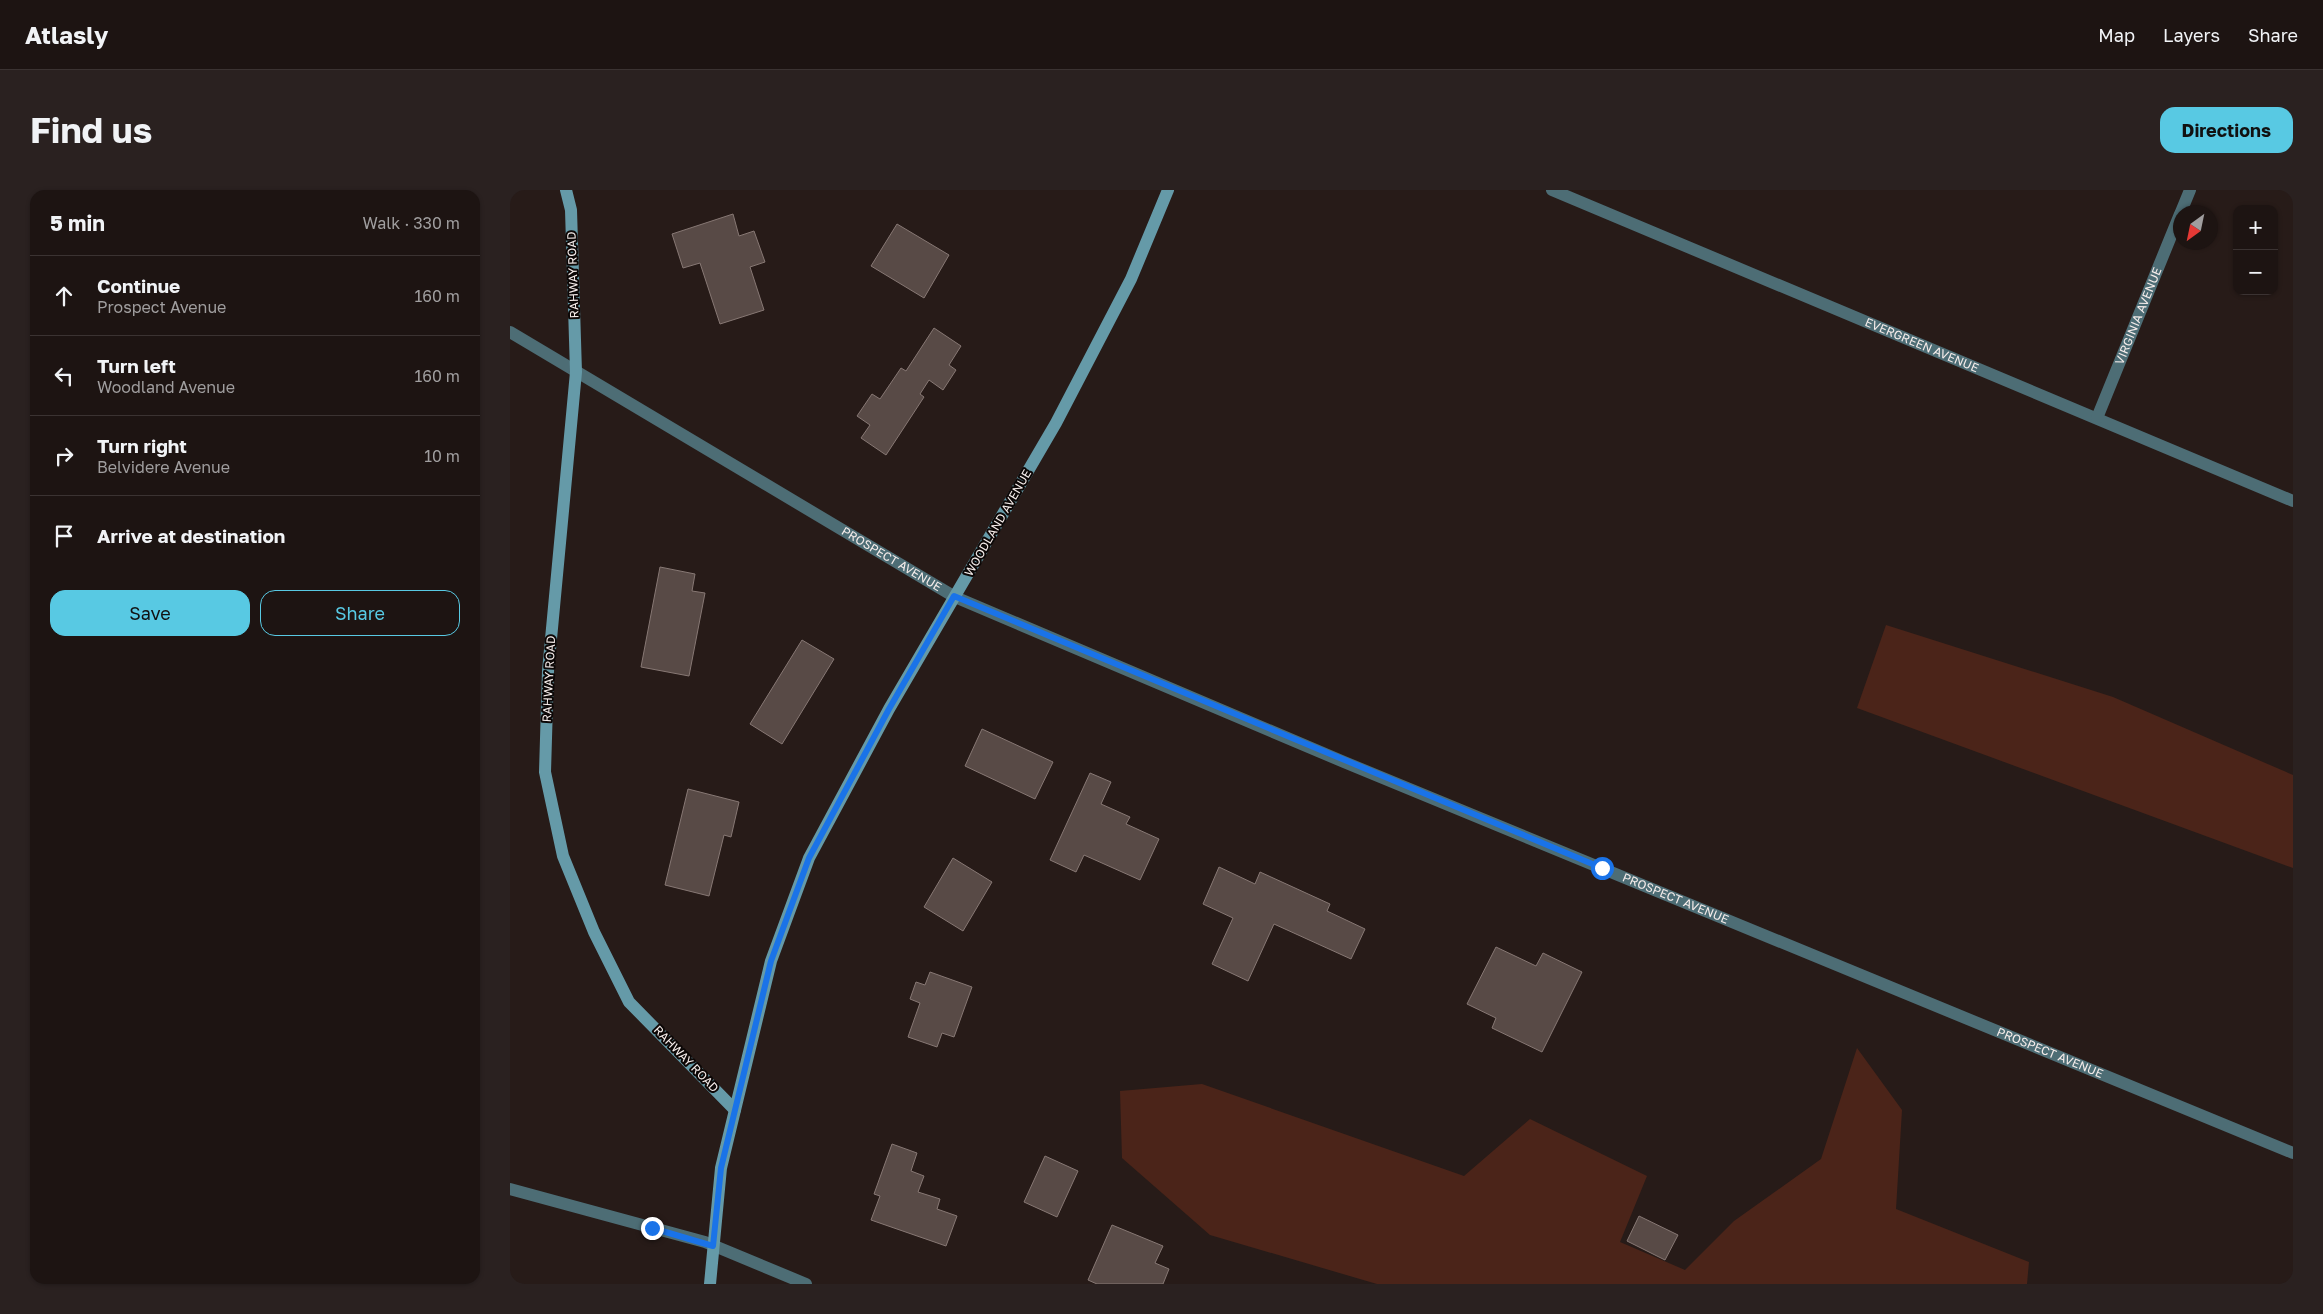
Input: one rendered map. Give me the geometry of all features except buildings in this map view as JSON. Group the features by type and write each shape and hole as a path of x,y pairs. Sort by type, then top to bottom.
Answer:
{"street":[{"name":"RAHWAY ROAD","path":"566,190 571,210 576,372 547,699 545,772 561,847 594,932 630,1002 735,1110"},
{"name":"WOODLAND AVENUE","path":"710,1284 721,1168 771,961 809,858 889,709 1061,414 1132,279 1168,190"},
{"name":"EVERGREEN AVENUE","path":"1552,190 2293,501"},
{"name":"VIRGINIA AVENUE","path":"2184,205 2190,190"},
{"name":"VIRGINIA AVENUE","path":"2097,418 2173,233"},
{"name":"PROSPECT AVENUE","path":"510,332 954,596 1354,766 2293,1153"},
{"path":"510,1189 713,1246 806,1284"}],"shaded area":[{"path":"1886,625 2113,697 2293,775 2293,868 1857,708"},
{"path":"1857,1048 1902,1110 1896,1209 2029,1262 2027,1284 1377,1284 1210,1235 1122,1158 1120,1091 1202,1084 1464,1176 1530,1119 1647,1176 1620,1242 1685,1270 1734,1221 1821,1159"}],"route":[{"path":"652,1228 705,1242 713,1246 721,1168 771,961 809,858 889,709 954,596 1344,762 1602,868"}]}
